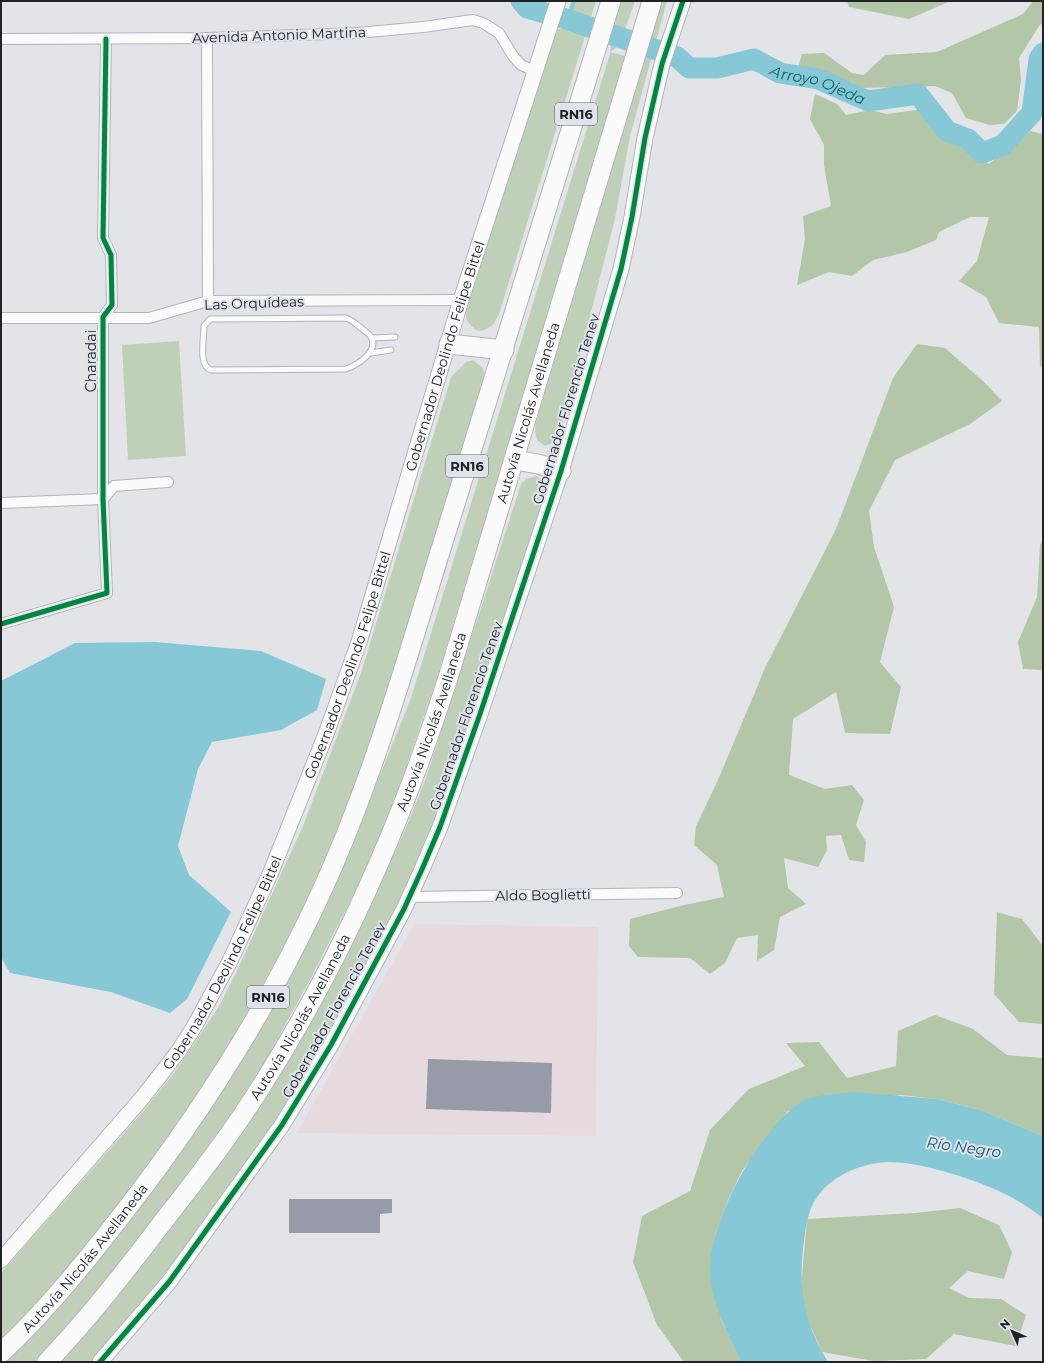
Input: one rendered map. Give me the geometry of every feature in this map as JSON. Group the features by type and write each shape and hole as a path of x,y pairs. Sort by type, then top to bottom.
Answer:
{"highway":[{"name":"Autovía Nicolás Avellaneda","path":"46,1362 91,1314 124,1273 239,1121 280,1056 339,947 381,858 422,758 515,460 652,1"},
{"name":"Autovía Nicolás Avellaneda","path":"1,1353 43,1310 82,1264 166,1158 222,1076 251,1028 329,876 378,751 504,350 608,9"},
{"path":"449,344 504,350"},
{"path":"515,460 561,470"}],"street":[{"name":"Gobernador Florencio Tenev","path":"100,1362 169,1282 282,1125 330,1045 410,896 440,827 480,714 561,470 621,269 632,217 645,138 662,64 683,1"},
{"name":"Gobernador Deolindo Felipe Bittel","path":"1,1260 161,1074 194,1027 230,961 293,819 348,670 449,344 460,300 557,5"},
{"name":"Avenida Antonio Martina","path":"1,39 207,38 357,33 423,27 473,20 499,33 521,65 535,71"},
{"path":"207,38 208,301"},
{"name":"Charadai","path":"1,624 107,593 103,499 103,317 112,305 111,255 103,238 106,39"},
{"name":"Las Orquídeas","path":"1,318 149,318 208,301 460,300"},
{"path":"1,503 103,499 114,486 168,482"},
{"name":"Aldo Boglietti","path":"410,896 677,893"}],"lane":[{"path":"346,318 353,321 372,338 373,347 370,353 351,368 342,370 211,370 207,369 203,363 204,326 207,320 212,319 346,318"},
{"path":"372,338 395,337"},
{"path":"370,353 391,350"}],"shaded area":[{"path":"414,924 598,927 596,1136 297,1133"}],"green space":[{"path":"571,1 596,1 499,314 492,326 478,331 468,321 465,307 554,29 562,29"},
{"path":"614,1 635,1 619,46 610,52"},
{"path":"661,1 667,1 630,136 615,219 563,421 555,442 545,446 537,440 535,431 536,423 644,53 647,54 652,35 650,33"},
{"path":"847,1 951,1 909,19 849,7"},
{"path":"1033,1 1043,1 1043,23 1039,26 1019,58 1021,80 1017,111 1004,124 990,125 966,118 952,93 935,86 862,88 851,82 798,67 802,54 824,53 852,73 864,75 885,55 937,52 1023,14"},
{"path":"610,52 625,56 436,681 391,810 365,872 312,976 267,1058 233,1111 177,1188 101,1287 41,1356 35,1362 6,1362 27,1340 111,1242 158,1183 224,1090 263,1025 344,865 411,698"},
{"path":"815,94 837,104 846,115 870,110 887,114 923,109 940,135 989,164 1031,131 1042,134 1043,365 1040,367 1039,327 999,323 986,297 959,281 977,261 989,217 970,217 939,232 936,240 907,252 873,260 852,276 829,272 797,285 805,239 803,216 831,206 824,165 824,145 810,119"},
{"path":"179,341 186,456 128,460 122,345"},
{"path":"917,344 945,348 984,382 1002,401 970,424 895,460 869,511 874,547 894,607 880,662 901,687 890,734 845,733 836,692 793,719 789,775 825,789 852,785 864,800 856,825 866,842 864,862 849,860 841,835 826,836 827,850 818,867 784,858 788,888 806,904 780,917 774,950 757,961 758,935 737,938 725,963 710,974 690,958 638,957 629,946 630,919 684,905 724,897 717,865 694,845 696,826 718,780 765,668 836,529 893,378"},
{"path":"473,360 483,368 485,375 484,385 465,438 403,653 338,836 289,937 230,1043 185,1112 120,1206 30,1313 1,1341 1,1273 145,1109 175,1072 218,1008 236,973 303,826 361,673 451,377 466,362"},
{"path":"536,476 544,484 545,496 455,767 435,819 397,905 309,1071 256,1154 129,1320 94,1362 58,1362 158,1242 365,915 405,830 426,778 521,484 526,479"},
{"path":"1043,540 1043,670 1023,669 1018,642 1037,597 1040,545"},
{"path":"997,912 1022,919 1043,946 1043,1024 1019,1022 994,994"},
{"path":"935,1015 973,1029 1007,1055 1043,1058 1043,1136 981,1110 937,1099 900,1095 788,1111 742,1171 728,1200 716,1232 710,1270 721,1319 741,1362 684,1362 657,1325 633,1262 642,1216 690,1191 710,1130 749,1089 805,1066 786,1043 819,1042 847,1078 896,1066 898,1031"},
{"path":"960,1208 999,1225 1012,1252 1004,1279 968,1271 949,1288 969,1298 1001,1299 1026,1315 1016,1346 954,1334 926,1359 873,1361 822,1352 807,1318 801,1288 807,1219 915,1213"}],"water":[{"path":"155,642 261,651 326,679 317,710 281,730 212,742 198,769 178,846 189,875 231,912 187,999 170,1013 111,992 10,973 1,957 1,681 75,643"},
{"name":"Río Negro","path":"852,1092 937,1099 981,1110 1043,1136 1043,1218 1017,1200 985,1185 918,1165 888,1162 877,1163 846,1173 828,1185 814,1202 805,1231 803,1249 802,1279 805,1308 814,1335 828,1362 741,1362 713,1295 710,1271 712,1250 718,1226 728,1201 740,1176 755,1152 771,1131 788,1113 808,1098"}],"building":[{"path":"428,1059 552,1063 551,1113 426,1109"},
{"path":"289,1199 392,1199 392,1213 380,1214 380,1233 289,1233"}],"waterway":[{"name":"Arroyo Ojeda","path":"521,1 527,8 569,20 677,57 689,68 717,68 754,59 780,73 818,79 868,101 918,94 947,131 968,139 982,153 1003,145 1032,113 1039,59 1043,53"},
{"path":"569,20 574,1"}],"cycle path":[{"path":"100,1362 169,1282 282,1125 331,1045 404,909 423,867 440,827 480,714 561,471 621,269 632,217 645,138 662,64 683,1"},
{"path":"1,624 107,593 103,499 103,317 112,305 111,255 103,238 106,39"}]}
